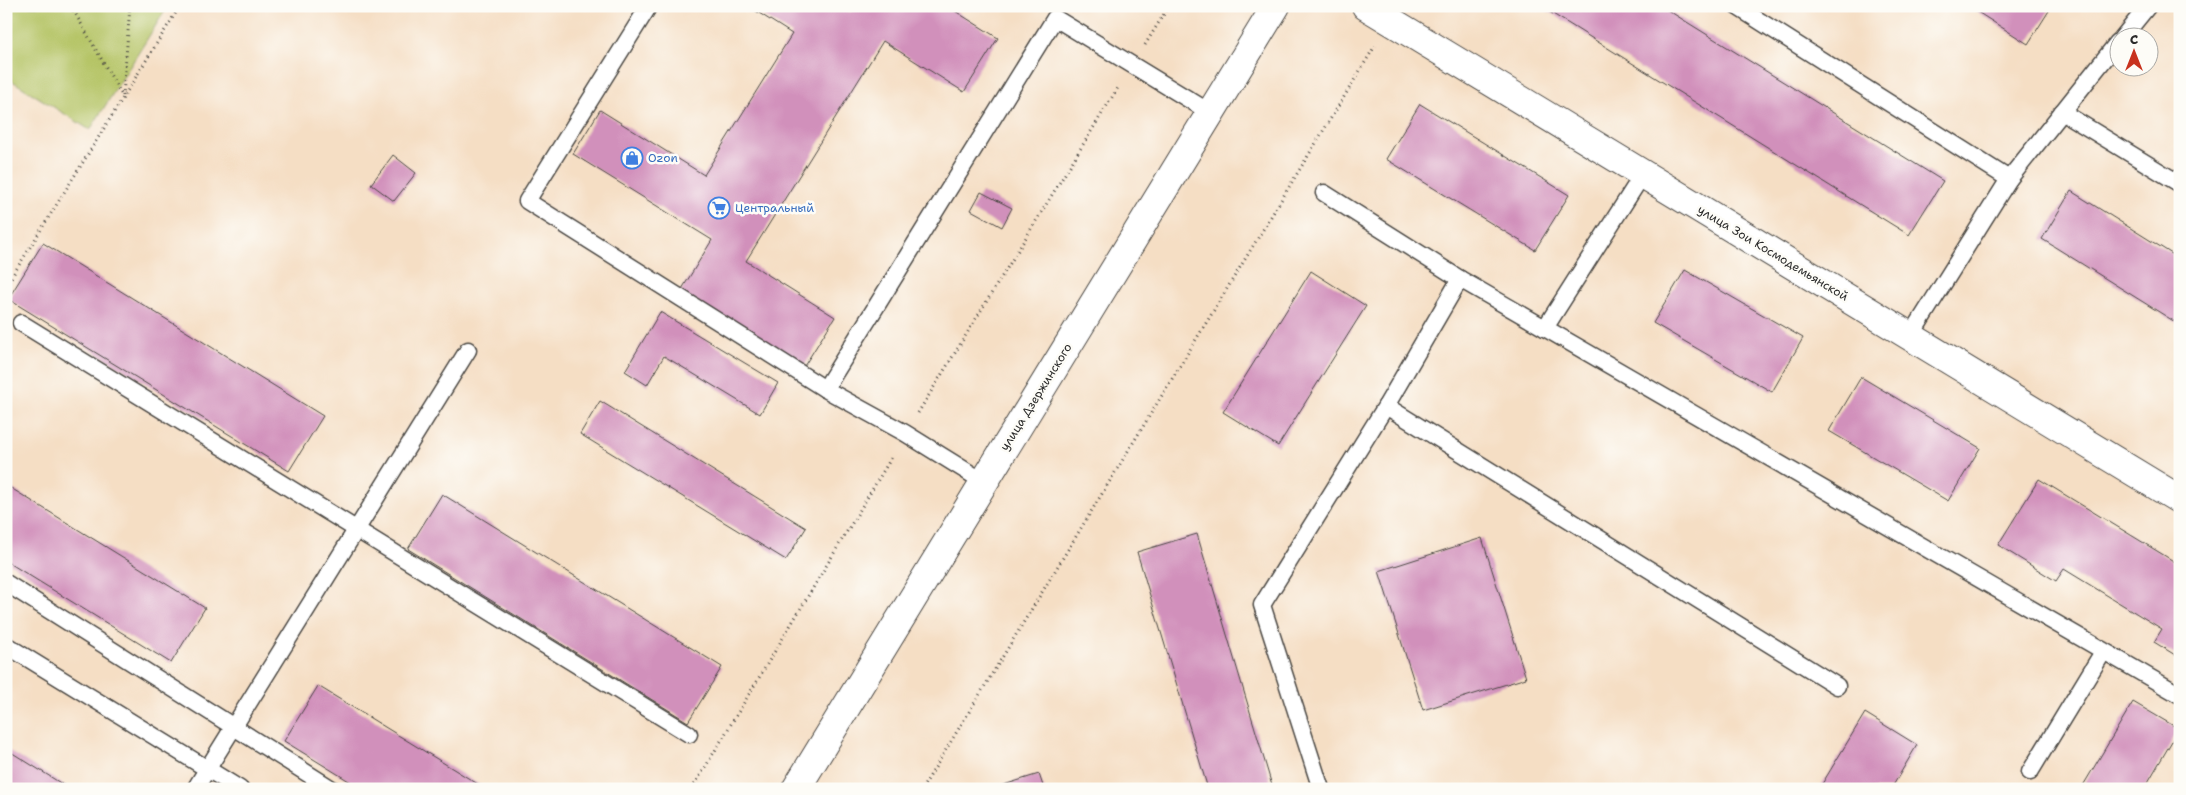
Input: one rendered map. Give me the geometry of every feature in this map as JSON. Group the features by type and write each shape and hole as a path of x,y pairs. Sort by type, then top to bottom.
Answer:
{"street":[{"name":"улица Дзержинского","path":"796,789 1276,6"},
{"name":"улица Зои Космодемьянской","path":"1366,6 2180,500"}],"lane":[{"path":"643,6 647,9 527,201 825,389 905,433 984,482"},
{"path":"1736,6 2009,179"},
{"path":"2130,28 2148,6"},
{"path":"825,389 1055,18 1211,113"},
{"path":"1910,337 2009,179 2108,54"},
{"path":"2062,112 2180,184"},
{"path":"1545,328 1642,174"},
{"path":"1324,194 1460,279 2180,696"},
{"path":"1321,789 1262,604 1386,406 1460,279"},
{"path":"21,323 689,734"},
{"path":"195,789 468,350"},
{"path":"1386,406 1837,686"},
{"path":"6,583 332,789"},
{"path":"6,645 240,789"},
{"path":"2030,772 2103,652"}],"path":[{"path":"71,6 123,97"},
{"path":"123,97 130,6"},
{"path":"6,286 180,6"},
{"path":"692,789 905,433 1168,6"},
{"path":"922,789 1376,45"}],"green space":[{"path":"6,6 168,6 90,130 6,77"}],"building":[{"name":"Центральный","path":"748,6 841,6 850,12 854,6 947,6 998,38 964,92 883,41 746,261 835,317 801,371 679,294 712,240 573,154 600,110 704,175 792,34"},
{"path":"1540,6 1661,6 1943,181 1909,235"},
{"path":"1968,6 2052,6 2028,44"},
{"path":"1420,104 1569,195 1535,250 1386,159"},
{"path":"393,155 416,173 394,201 371,184"},
{"path":"2071,191 2180,259 2180,325 2042,239"},
{"path":"981,192 1012,208 1002,227 971,210"},
{"path":"43,243 323,416 289,471 8,299"},
{"path":"1685,270 1803,338 1772,392 1653,323"},
{"path":"1311,271 1366,306 1278,446 1223,412"},
{"path":"660,312 778,383 760,414 664,356 647,385 625,371"},
{"path":"1861,377 1980,448 1948,501 1829,431"},
{"path":"600,401 806,528 786,560 580,434"},
{"path":"2039,479 2180,565 2180,658 2154,642 2162,629 2064,569 2056,581 1998,545"},
{"path":"6,485 205,608 171,663 6,561"},
{"path":"442,494 722,667 688,722 408,549"},
{"path":"1197,534 1273,789 1208,789 1137,552"},
{"path":"1482,538 1526,678 1423,710 1379,571"},
{"path":"318,686 486,789 362,789 284,741"},
{"path":"2133,702 2179,729 2144,789 2081,789"},
{"path":"1865,713 1917,745 1891,789 1819,789"},
{"path":"6,749 70,789 6,789"},
{"path":"1039,774 1044,789 994,788"}],"place":[{"name":"Ozon","path":"632,158"},
{"name":"Центральный","path":"719,208"}]}
